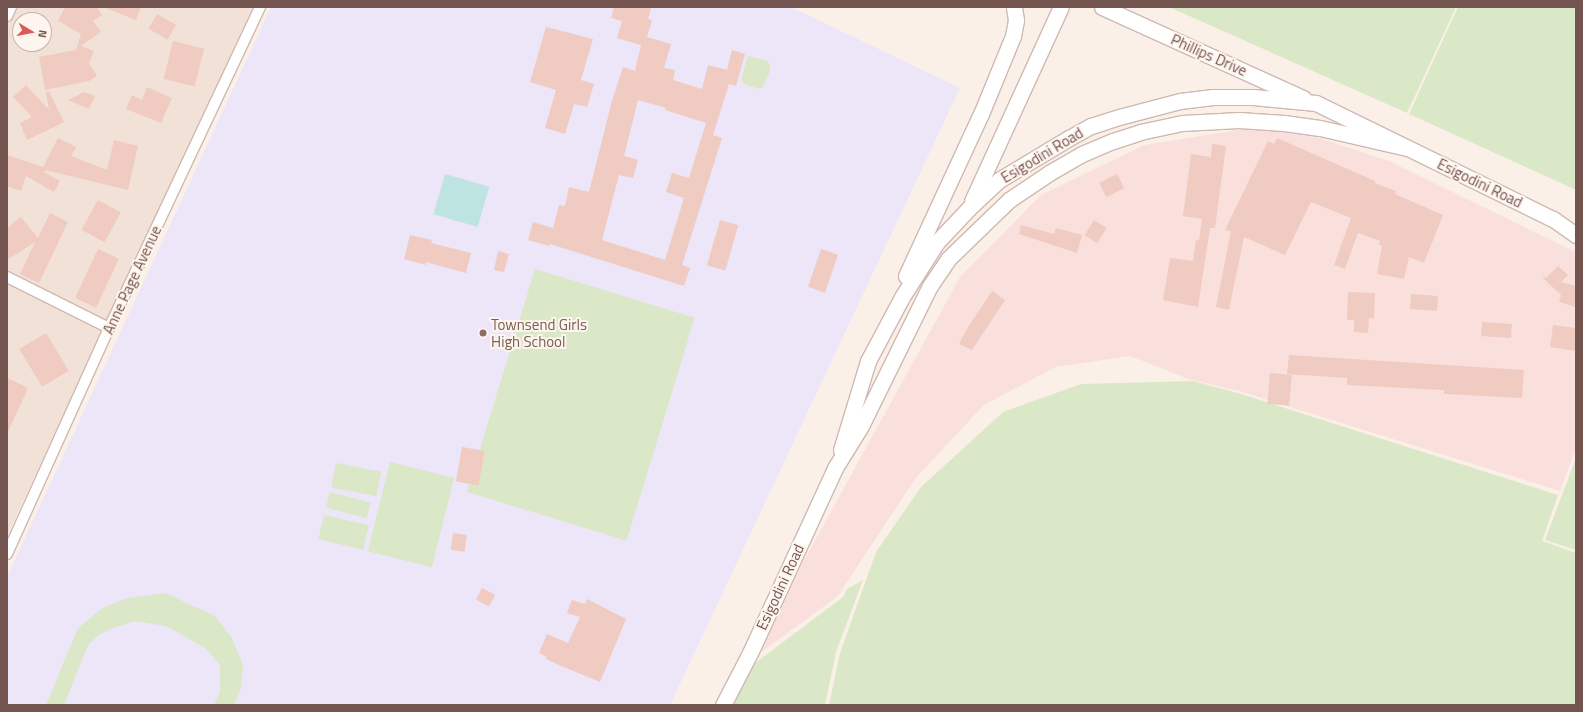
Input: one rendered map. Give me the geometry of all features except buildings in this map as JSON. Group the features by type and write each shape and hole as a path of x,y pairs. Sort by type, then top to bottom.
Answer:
{"main road":[{"path":"868,361 986,100 1013,36 1016,20 1014,7"},
{"path":"948,258 969,208 1061,7"},
{"name":"Phillips Drive","path":"1102,7 1316,103"},
{"name":"Esigodini Road","path":"835,468 868,361 902,297 937,242 998,180 1025,163 1092,126 1119,117 1180,101 1213,97 1253,97 1316,103 1553,219 1576,235"},
{"name":"Esigodini Road","path":"723,705 750,653 835,468 861,426 930,286 948,258 1008,200 1048,173 1082,154 1140,132 1182,124 1239,120 1320,128 1407,148"},
{"name":"Esigodini Road","path":"1553,219 1576,224"}],"street":[{"path":"7,16 11,7"},
{"name":"Anne Page Avenue","path":"7,554 109,328 260,7"},
{"path":"7,277 109,328"}],"shaded area":[{"path":"7,7 253,7 7,536"},
{"name":"Townsend Girls High School","path":"271,7 791,7 960,88 670,705 7,705 7,577"},
{"path":"1256,127 1319,138 1389,161 1576,252 1576,449 1560,491 1239,391 1188,379 1130,356 1056,367 984,405 915,479 838,596 748,662 960,277 1041,195 1144,145"}],"green space":[{"path":"1169,7 1456,7 1407,113"},
{"path":"1458,7 1576,7 1576,190 1409,114"},
{"path":"748,56 767,61 770,65 770,71 763,87 760,89 744,84 741,80"},
{"path":"535,269 695,318 627,541 467,492"},
{"path":"1193,381 1238,393 1558,495 1542,541 1576,553 1576,705 829,705 840,653 876,552 921,487 1003,412 1081,384"},
{"path":"1576,458 1576,550 1545,540"},
{"path":"390,462 454,478 432,567 368,551"},
{"path":"336,463 381,472 376,496 331,488"},
{"path":"330,492 371,503 366,518 326,507"},
{"path":"324,515 369,525 363,550 318,539"},
{"path":"863,580 836,652 825,705 729,705 750,667 843,597 847,589"},
{"path":"165,593 215,616 232,638 243,665 241,688 234,705 214,705 220,692 220,665 205,648 166,626 135,621 100,634 88,645 64,705 46,705 78,628 104,607 128,598"}],"water":[{"path":"445,174 489,187 478,227 433,214"}],"place":[{"name":"Townsend Girls High School","path":"483,333"}]}
